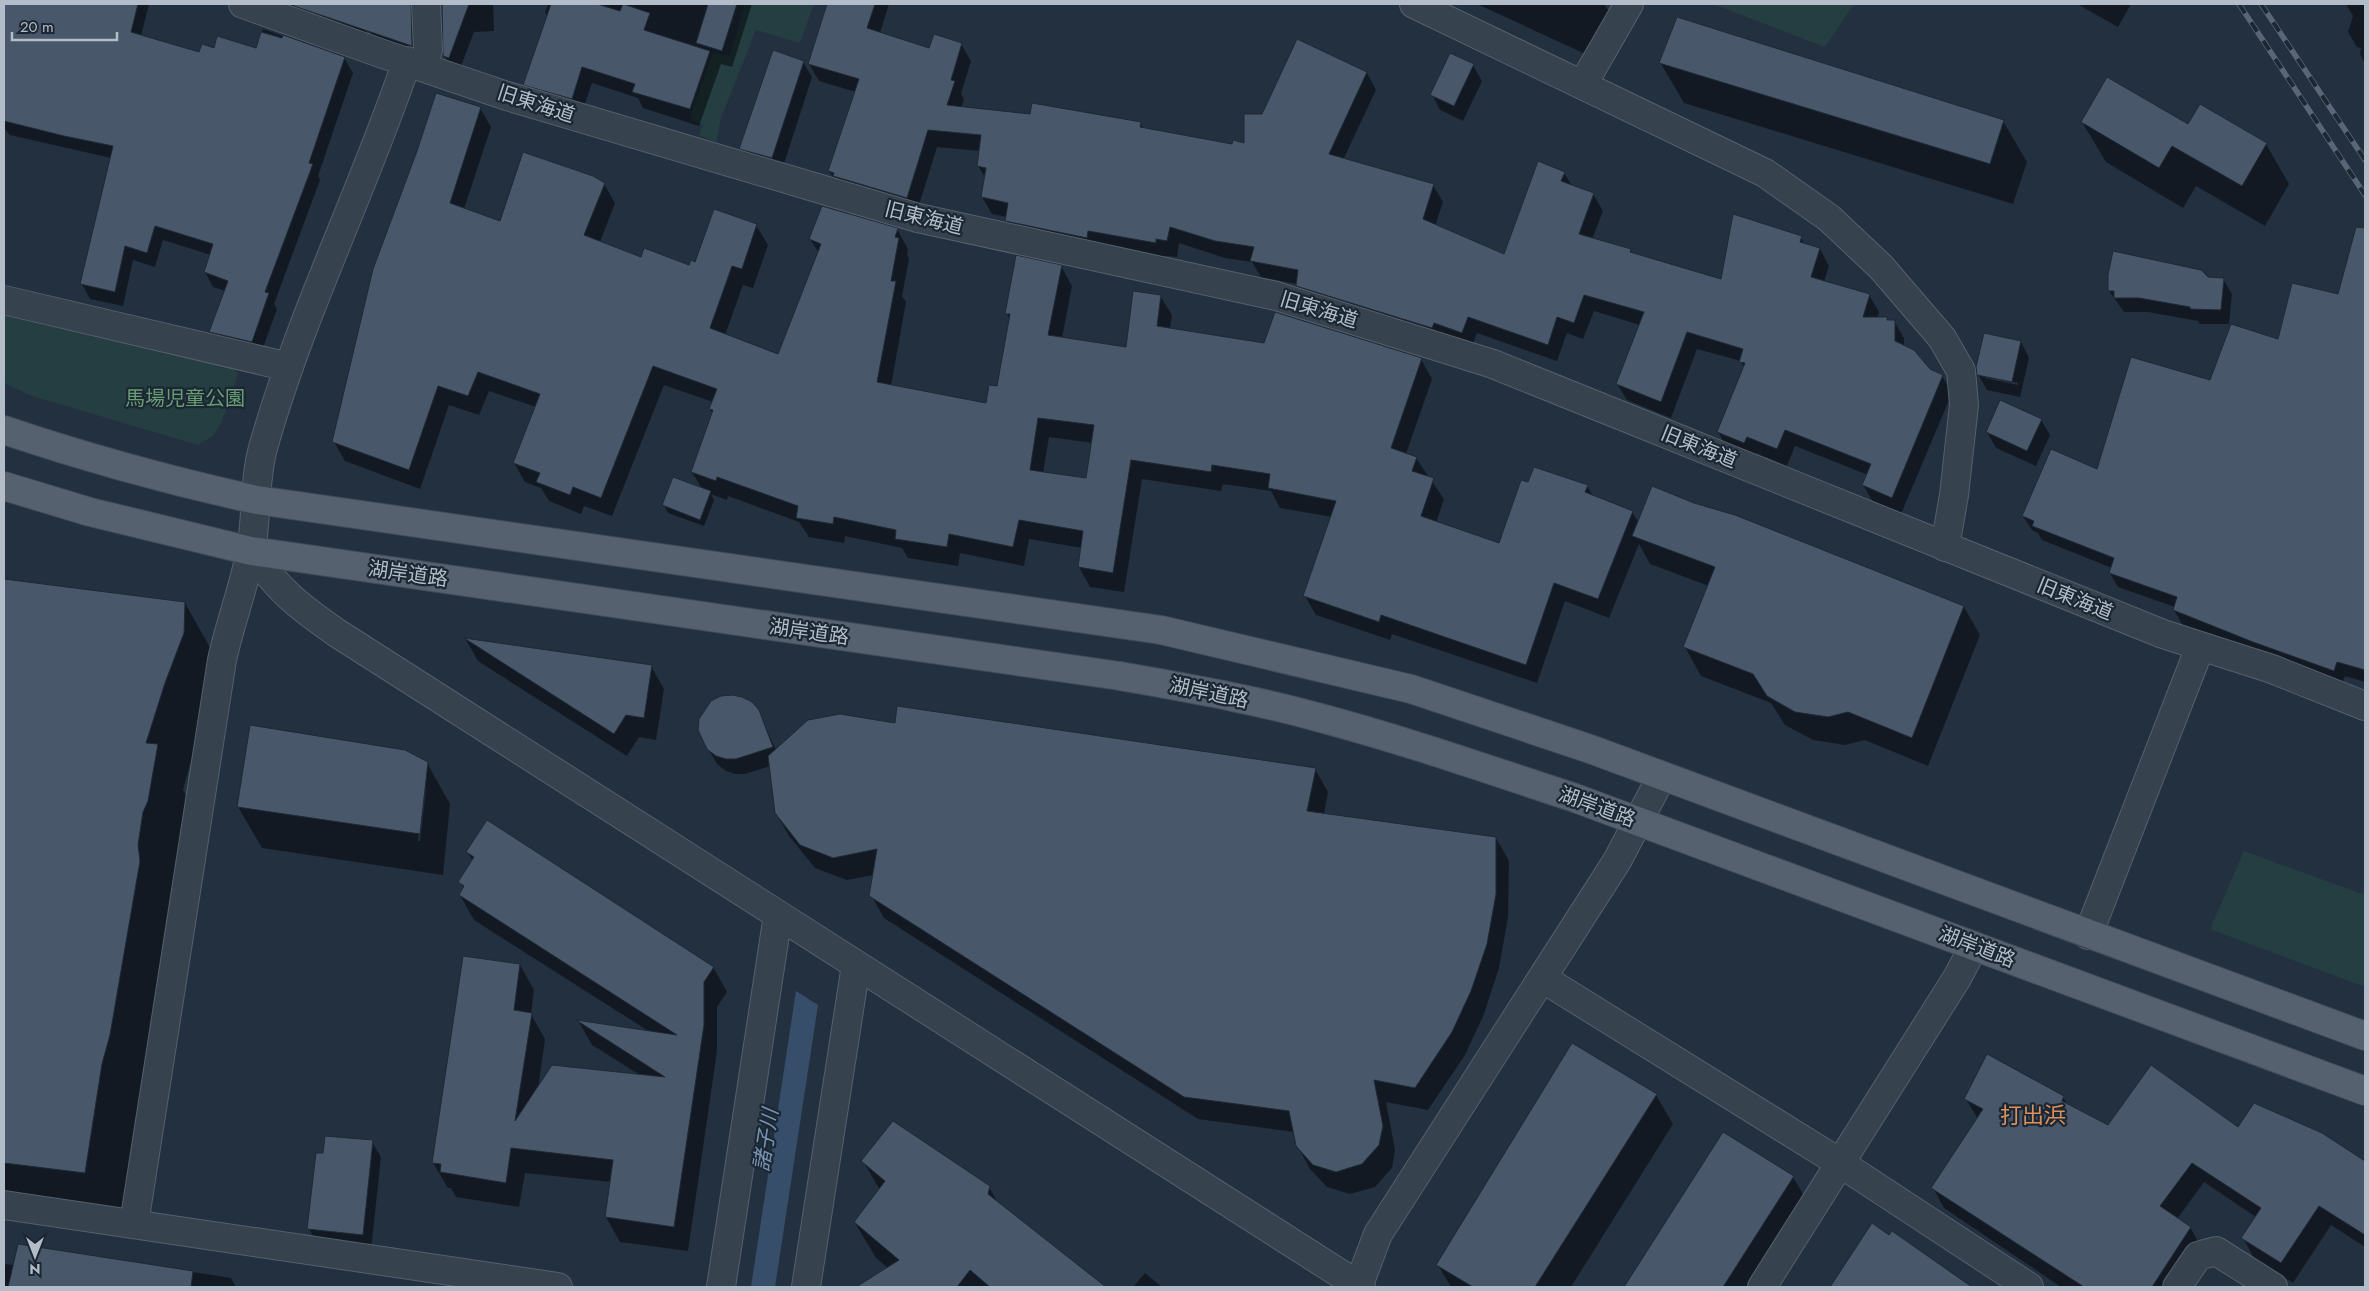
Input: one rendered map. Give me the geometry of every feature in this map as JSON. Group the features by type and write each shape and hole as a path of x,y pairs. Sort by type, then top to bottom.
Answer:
{"main road":[{"path":"4,430 74,454 160,478 257,500 1161,630 1411,689 1521,725 1662,776 2365,1036"},
{"name":"湖岸道路","path":"4,486 90,512 251,551 1120,676 1212,692 1317,716 1446,755 1638,822 2365,1091"}],"street":[{"name":"旧東海道","path":"243,4 380,53 577,118 918,218 1276,296 1484,361 2163,634 2272,669 2365,706"},
{"path":"134,1224 222,660 229,626 251,551 262,450 289,367 382,135 415,64 428,50 426,4"},
{"path":"1414,4 1765,173 1829,218 1881,267 1942,338 1961,371 1964,405 1954,495 1945,547"},
{"path":"1583,84 1629,4"},
{"path":"4,300 289,367"},
{"path":"251,551 271,580 292,601 325,624 1359,1287 1378,1234 1617,861 1662,776"},
{"path":"2088,934 2200,647"},
{"path":"721,1287 778,915"},
{"path":"1762,1287 1957,978 1974,946"},
{"path":"806,1287 856,965"},
{"path":"1542,978 1840,1162 2029,1287"},
{"path":"4,1205 558,1287"},
{"path":"2177,1287 2198,1256 2216,1251 2273,1287"}],"green space":[{"path":"745,4 814,4 800,43 756,30 721,118 716,142 699,135 703,125 689,119 713,53 730,55"},
{"path":"1713,4 1854,4 1825,47"},
{"name":"馬場児童公園","path":"4,310 231,366 238,374 222,421 213,436 198,445 32,396 4,383"},
{"path":"2244,851 2365,895 2365,987 2210,929"}],"water":[{"path":"796,991 818,1005 775,1287 751,1287"}],"building":[{"path":"4,4 138,4 131,32 199,52 202,44 214,48 217,36 256,48 261,32 282,38 283,35 345,57 309,163 313,164 265,292 269,293 252,342 209,332 228,281 204,272 213,244 155,226 147,253 125,246 115,292 80,284 113,146 4,121"},
{"path":"294,4 411,4 412,46 294,6"},
{"path":"442,4 469,4 449,58 443,56"},
{"path":"551,4 597,4 620,11 623,4 650,13 644,30 710,51 690,109 632,92 635,84 582,67 572,99 523,85"},
{"path":"708,4 737,4 722,51 696,43"},
{"path":"827,4 875,4 867,28 929,48 934,34 962,43 951,80 955,81 947,105 1030,114 1032,103 1141,122 1140,127 1232,144 1233,140 1244,143 1244,114 1262,114 1297,39 1367,72 1329,154 1434,184 1423,219 1504,254 1538,161 1565,172 1561,181 1594,193 1579,234 1631,249 1630,252 1721,279 1733,214 1802,236 1800,242 1820,248 1811,277 1870,294 1863,317 1887,317 1887,320 1895,320 1895,341 1914,350 1930,369 1943,375 1892,498 1862,485 1871,464 1785,430 1777,449 1747,437 1744,443 1717,432 1745,363 1739,362 1743,349 1687,332 1661,402 1616,384 1644,312 1584,295 1574,323 1557,317 1548,345 1468,317 1462,333 1434,323 1432,328 1296,286 1298,270 1250,261 1254,247 1215,241 1170,227 1167,241 1156,239 1156,243 1088,231 1087,238 1005,221 1008,203 981,197 986,168 977,166 981,135 928,130 907,198 833,176 834,173 828,171 859,79 808,64"},
{"path":"1677,17 2004,120 1990,164 1659,63"},
{"path":"773,50 804,61 772,158 739,149"},
{"path":"1450,53 1474,64 1454,106 1430,95"},
{"path":"2107,77 2188,124 2200,104 2267,143 2242,186 2172,146 2159,168 2081,122"},
{"path":"436,93 481,107 450,203 500,221 523,152 593,176 605,183 584,235 641,257 644,248 689,265 691,260 695,262 714,209 757,224 742,269 732,266 710,328 778,354 821,244 809,239 822,206 898,228 895,237 899,238 891,281 896,281 877,382 986,403 989,385 997,386 1010,314 1005,314 1016,255 1062,265 1048,335 1126,347 1133,291 1161,295 1157,326 1264,343 1275,312 1422,358 1391,448 1417,457 1412,471 1434,478 1421,516 1499,543 1521,480 1528,482 1534,467 1588,485 1585,492 1633,511 1598,599 1554,583 1526,665 1381,615 1379,622 1303,596 1336,501 1268,488 1270,474 1212,465 1211,472 1131,460 1113,573 1078,567 1083,531 1019,520 1013,547 949,534 947,547 895,539 896,530 834,517 833,524 796,518 798,506 717,477 716,481 691,472 713,410 709,409 717,389 653,366 601,498 573,487 570,495 536,482 540,473 513,463 540,394 478,372 468,396 438,386 409,470 332,442 373,269 417,151","holes":["1038,418 1094,425 1086,478 1030,470"]},
{"path":"2356,227 2365,228 2365,670 2337,662 2334,671 2253,642 2173,610 2177,597 2109,573 2114,558 2032,526 2034,521 2022,516 2051,449 2097,469 2131,357 2210,380 2231,324 2278,339 2292,283 2338,294"},
{"path":"2113,251 2201,270 2208,277 2224,278 2221,310 2190,309 2190,307 2139,298 2114,298 2114,291 2108,291 2108,275"},
{"path":"1984,333 2021,341 2012,382 1977,375 1976,367"},
{"path":"2000,400 2042,419 2027,451 1986,432"},
{"path":"673,477 711,491 700,520 662,505"},
{"path":"1652,486 1694,503 1735,515 1964,606 1912,738 1848,712 1828,717 1795,712 1767,696 1753,674 1683,647 1715,567 1632,536"},
{"path":"4,579 185,602 184,633 165,683 146,743 158,744 148,801 143,812 138,845 140,861 110,1035 102,1064 85,1173 4,1163"},
{"path":"464,638 652,665 644,718 626,715 614,734"},
{"path":"732,695 752,702 759,710 773,747 736,759 716,756 707,749 698,730 699,719 711,701 721,696"},
{"path":"897,706 1316,768 1307,811 1496,837 1496,894 1487,944 1471,991 1452,1032 1415,1088 1374,1080 1383,1126 1379,1145 1362,1164 1336,1172 1313,1165 1296,1146 1289,1111 1184,1097 869,896 877,849 833,858 800,845 775,813 768,756 808,720 840,714 895,723"},
{"path":"250,725 405,750 428,762 420,834 237,807"},
{"path":"487,820 714,967 704,982 704,1025 674,1227 605,1217 613,1160 511,1148 506,1183 440,1172 441,1164 432,1163 463,956 520,964 514,1010 532,1013 515,1121 552,1065 665,1077 576,1020 677,1035 459,895 464,886 458,882 474,857 466,852"},
{"path":"1572,1043 1657,1094 1535,1287 1473,1287 1436,1265"},
{"path":"1987,1054 2064,1096 2062,1101 2108,1125 2151,1065 2238,1127 2254,1103 2322,1133 2365,1161 2365,1235 2319,1206 2281,1263 2241,1238 2261,1208 2192,1163 2160,1206 2191,1227 2152,1287 2084,1287 1931,1188 1983,1109 1964,1099"},
{"path":"893,1121 990,1186 988,1194 1106,1287 990,1287 970,1270 957,1287 856,1287 899,1260 854,1222 885,1181 861,1161"},
{"path":"1723,1132 1794,1176 1723,1287 1624,1287"},
{"path":"325,1136 373,1140 363,1235 307,1229 316,1153 323,1153"},
{"path":"1872,1223 1889,1235 1892,1231 1972,1287 1830,1287"},
{"path":"18,1244 193,1271 191,1287 8,1287"}],"railway":[{"path":"2239,4 2365,195"},
{"path":"2261,4 2365,160"}],"district":[{"name":"打出浜","path":"2033,1115"}],"water label":[{"name":"諸子川","path":"766,1140"}]}
